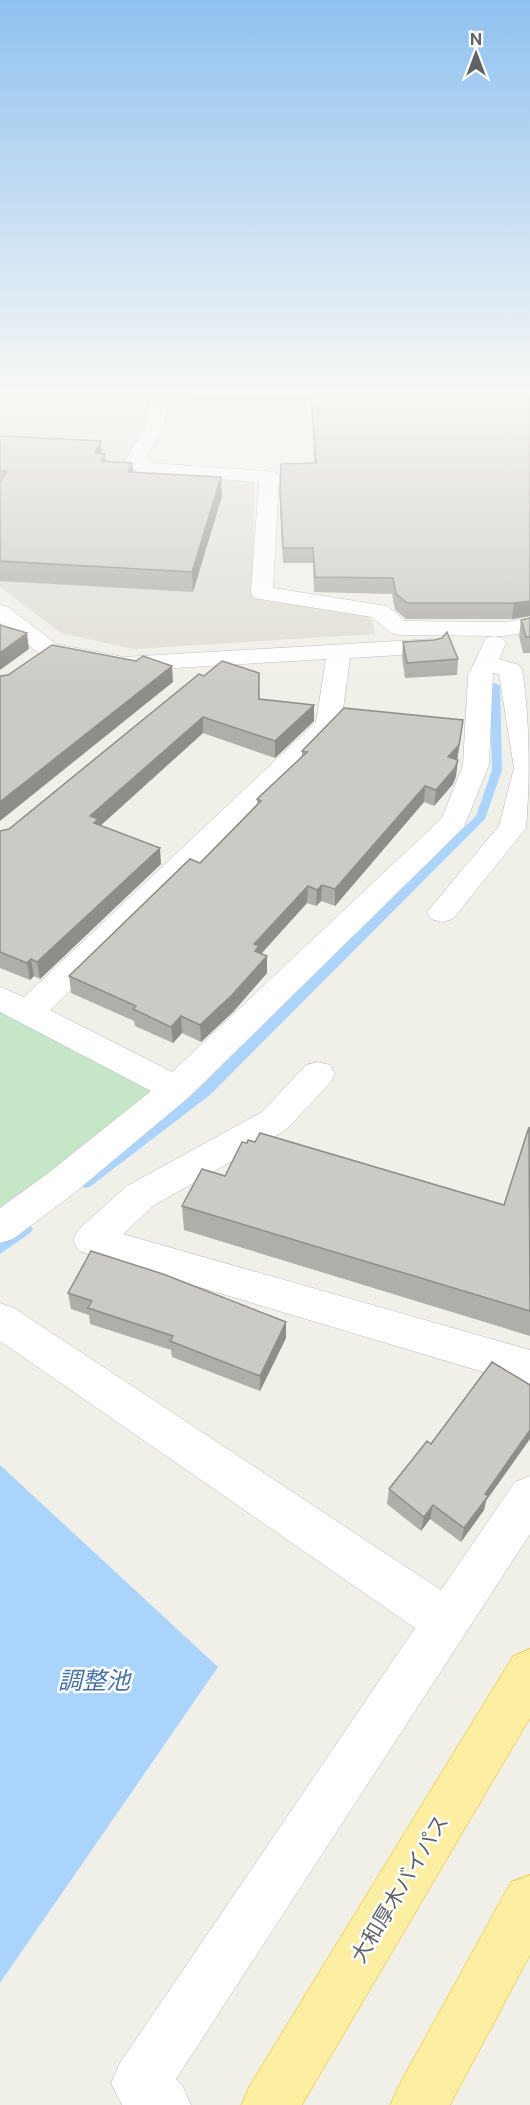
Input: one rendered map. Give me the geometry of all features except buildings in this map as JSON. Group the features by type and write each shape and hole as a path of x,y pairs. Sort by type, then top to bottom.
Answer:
{"highway":[{"name":"大和厚木バイパス","path":"270,2105 530,1673"},
{"path":"419,2105 530,1901"}],"street":[{"path":"268,490 262,593 379,611 399,628 495,645 510,670 527,768 512,828 442,912"},
{"path":"0,612 49,650 124,664 339,650 495,645 530,625"},
{"path":"0,1228 60,1184 176,1089 454,821 476,765 480,676 495,645"},
{"path":"30,664 49,650"},
{"path":"29,1011 328,724 339,650"},
{"path":"185,687 222,657"},
{"path":"0,998 176,1089"},
{"path":"318,1074 274,1121 140,1196 92,1240 530,1368"},
{"path":"0,1320 446,1621"},
{"path":"162,2105 140,2083 530,1496"}],"shaded area":[{"path":"0,490 254,490 253,598 357,612 372,620 375,634 133,649 61,633 0,587"}],"green space":[{"path":"0,1011 158,1085 154,1096 0,1212"}],"water":[{"name":"調整池","path":"0,1465 218,1667 0,1983"}],"waterway":[{"path":"86,1182 205,1091 481,817 497,770 495,686"},
{"path":"0,1248 25,1229"}]}
